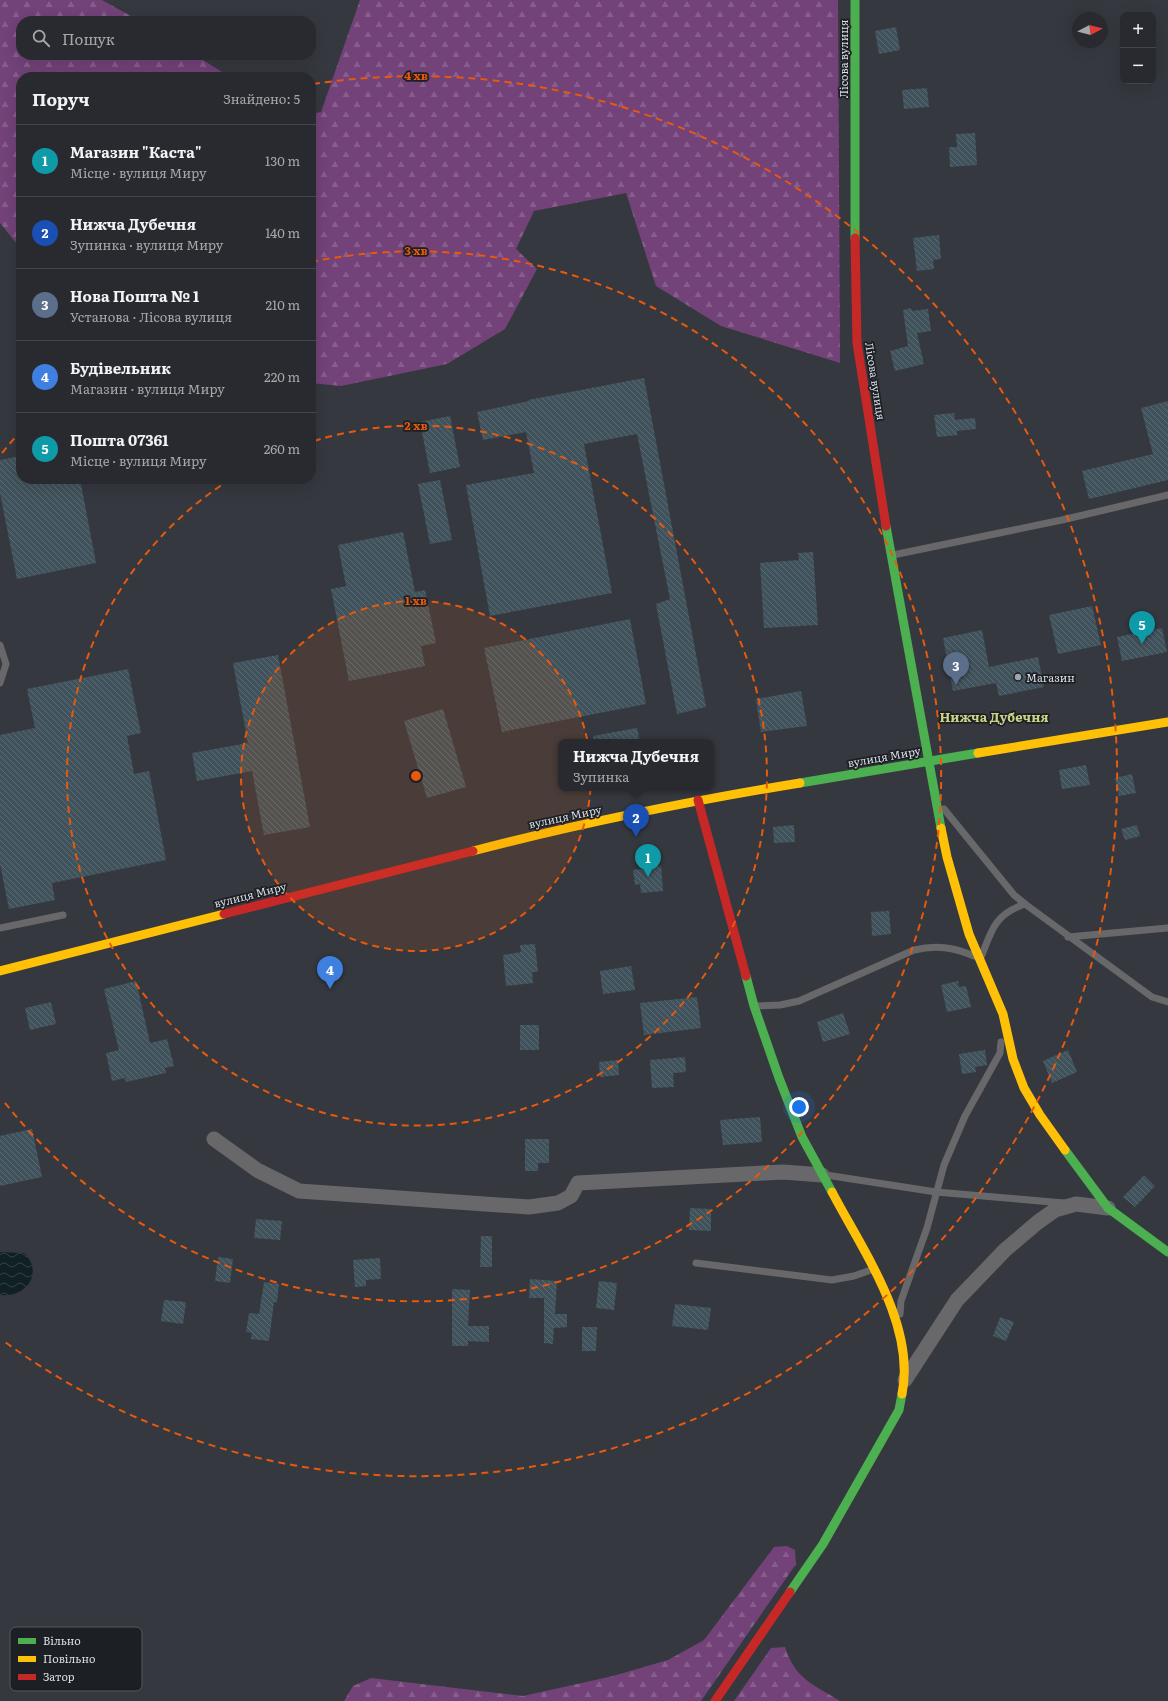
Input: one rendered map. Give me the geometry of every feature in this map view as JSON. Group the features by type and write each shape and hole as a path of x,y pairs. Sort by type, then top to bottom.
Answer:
{"street":[{"name":"Лісова вулиця","path":"855,0 855,276 857,343 891,555 928,761 958,899 969,934 981,959 1003,1014 1013,1059 1024,1088 1040,1115 1108,1208 1168,1252"},
{"name":"вулиця Миру","path":"0,971 449,855 698,800 1168,722"},
{"path":"698,800 754,1006 779,1078 800,1130 822,1175 881,1284 899,1332 904,1350 905,1380 899,1410 823,1544 715,1701"},
{"path":"214,1140 257,1170 299,1191 529,1207 558,1203 571,1196 578,1183 783,1172 822,1175"},
{"path":"905,1380 957,1300 1005,1250 1055,1210 1076,1204 1108,1208"}],"lane":[{"path":"891,555 1062,520 1168,495"},
{"path":"0,645 6,664 0,683"},
{"path":"935,798 1007,886 1025,904 1152,997 1168,1002"},
{"path":"754,1006 780,1005 799,1000 914,950 930,946 960,950 981,959 991,931 1000,917 1012,908 1025,904"},
{"path":"0,928 63,915"},
{"path":"1068,936 1168,928"},
{"path":"899,1332 901,1301 927,1228 944,1165 965,1116 1000,1053 1003,1014"},
{"path":"822,1175 936,1192 1076,1204"},
{"path":"696,1263 832,1280 854,1276 873,1269"}],"green space":[{"path":"0,0 102,0 131,16 16,16 16,60 203,60 222,72 16,72 16,243 0,223"},
{"path":"360,0 838,0 840,363 721,326 656,286 626,193 534,211 516,249 537,269 505,329 447,364 341,386 316,384 316,113 321,112"},
{"path":"787,1546 795,1550 796,1564 701,1701 344,1701 353,1686 371,1678 523,1696 613,1676 668,1660 704,1640 774,1547"},
{"path":"785,1647 794,1667 806,1680 840,1701 734,1701 771,1648"}],"water":[{"path":"0,1252 24,1253 30,1260 32,1268 30,1282 25,1288 10,1295 0,1295"}],"building":[{"path":"896,27 900,50 879,54 875,31"},
{"path":"927,88 929,107 904,109 902,90"},
{"path":"975,133 977,165 950,167 949,147 957,147 956,134"},
{"path":"939,235 941,259 933,260 934,269 917,271 913,238"},
{"path":"911,308 912,311 928,309 931,331 917,333 924,364 895,371 890,351 908,346 903,310"},
{"path":"644,378 706,707 677,714 656,604 670,599 637,434 584,444 612,593 490,616 466,485 534,473 526,432 483,440 477,412 529,401 528,400"},
{"path":"1168,401 1168,480 1089,499 1082,471 1153,454 1141,408"},
{"path":"954,413 955,420 975,418 976,429 957,431 957,435 937,437 934,415"},
{"path":"450,416 460,467 430,473 420,422"},
{"path":"16,457 16,484 81,484 96,563 17,579 0,493 0,460"},
{"path":"440,480 452,540 430,544 418,484"},
{"path":"403,532 415,592 425,590 436,643 421,646 425,666 349,681 331,589 346,586 338,545"},
{"path":"813,552 818,625 764,628 760,563 799,560 798,553"},
{"path":"1092,606 1101,645 1058,654 1049,615"},
{"path":"630,619 646,704 502,732 484,648"},
{"path":"1162,628 1167,652 1122,661 1117,637"},
{"path":"982,630 989,667 1038,657 1044,687 999,696 996,683 953,691 943,638"},
{"path":"278,655 310,827 264,835 252,771 197,781 192,753 248,743 233,663"},
{"path":"128,669 141,733 127,736 134,774 149,771 166,860 52,883 55,900 9,909 0,864 0,735 35,728 27,689"},
{"path":"801,691 807,726 761,732 756,699"},
{"path":"443,709 466,787 427,798 404,721"},
{"path":"637,728 639,739 594,739 593,736"},
{"path":"1086,765 1090,785 1062,789 1059,770"},
{"path":"1132,774 1136,793 1119,796 1115,778"},
{"path":"794,825 795,842 774,843 773,827"},
{"path":"1137,825 1140,836 1125,840 1121,829"},
{"path":"661,866 663,891 641,893 640,884 635,885 633,870"},
{"path":"889,911 891,934 872,936 871,912"},
{"path":"535,944 538,972 532,972 533,983 506,986 503,955 521,952 520,945"},
{"path":"631,966 635,990 603,994 600,971"},
{"path":"136,981 150,1043 167,1039 174,1066 165,1068 166,1073 126,1082 125,1078 112,1081 106,1053 119,1050 104,989"},
{"path":"958,981 959,987 966,986 971,1007 947,1012 941,985"},
{"path":"697,997 701,1028 644,1035 640,1003"},
{"path":"51,1002 56,1024 30,1030 25,1008"},
{"path":"843,1013 850,1034 823,1042 817,1022"},
{"path":"520,1025 539,1025 539,1050 520,1050"},
{"path":"985,1050 987,1065 975,1067 976,1072 962,1074 959,1054"},
{"path":"1068,1050 1077,1072 1052,1083 1043,1061"},
{"path":"685,1057 686,1072 673,1073 674,1087 652,1088 650,1060"},
{"path":"618,1060 619,1075 600,1077 599,1062"},
{"path":"760,1117 762,1142 723,1145 720,1120"},
{"path":"32,1129 42,1177 0,1186 0,1136"},
{"path":"525,1139 549,1139 549,1163 538,1163 538,1171 525,1171"},
{"path":"1144,1175 1155,1186 1135,1207 1123,1197"},
{"path":"690,1208 711,1209 711,1231 689,1230"},
{"path":"256,1219 282,1221 280,1240 254,1238"},
{"path":"481,1236 492,1236 492,1267 480,1267"},
{"path":"218,1257 233,1259 230,1283 215,1281"},
{"path":"380,1258 381,1279 366,1280 366,1286 355,1287 353,1260"},
{"path":"530,1279 557,1281 555,1314 567,1314 567,1327 554,1328 553,1344 544,1343 544,1298 529,1298"},
{"path":"599,1281 617,1283 614,1310 596,1308"},
{"path":"264,1282 279,1284 277,1302 274,1302 269,1341 251,1339 252,1333 246,1332 249,1313 259,1314"},
{"path":"452,1289 470,1290 468,1326 489,1326 489,1342 468,1341 468,1346 452,1346"},
{"path":"164,1300 186,1302 183,1324 161,1321"},
{"path":"675,1304 711,1308 708,1330 672,1326"},
{"path":"1000,1317 1014,1322 1006,1341 993,1336"},
{"path":"582,1327 597,1327 596,1351 582,1351"}],"traffic: fast":[{"path":"855,0 855,238"},
{"path":"886,526 941,828"},
{"path":"800,783 978,753"},
{"path":"746,976 754,1006 779,1078 802,1137 832,1192"},
{"path":"1065,1150 1108,1208 1168,1252"},
{"path":"790,1592 823,1544 899,1410 902,1394"}],"traffic: slow":[{"path":"978,753 1168,722"},
{"path":"473,851 636,813 800,783"},
{"path":"941,828 947,857 969,934 1003,1014 1013,1059 1024,1088 1040,1115 1065,1150"},
{"path":"0,971 224,914"},
{"path":"832,1192 884,1289 894,1315 901,1342 904,1368 902,1394"}],"traffic: jam":[{"path":"855,238 857,343 886,526"},
{"path":"698,800 746,976"},
{"path":"224,914 473,851"},
{"path":"715,1701 790,1592"}],"place":[{"name":"Пошта 07361","path":"1142,644"},
{"name":"Магазин","path":"1018,677"},
{"name":"Нова Пошта № 1","path":"956,685"},
{"name":"Нижча Дубечня","path":"636,837"},
{"name":"Магазин \"Каста\"","path":"648,877"},
{"name":"Будівельник","path":"330,989"}],"district":[{"name":"Нижча Дубечня","path":"994,716"}]}
